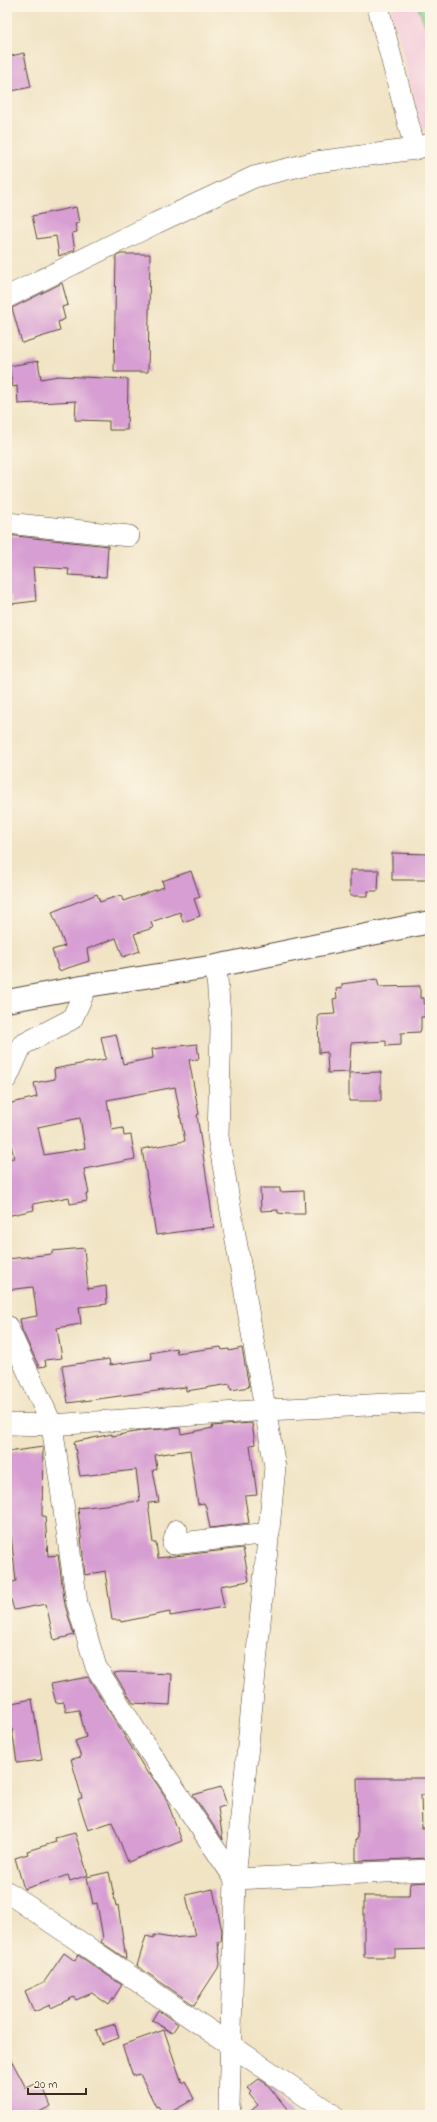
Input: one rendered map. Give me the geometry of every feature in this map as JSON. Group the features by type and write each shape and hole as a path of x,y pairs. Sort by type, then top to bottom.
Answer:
{"street":[{"path":"7,297 254,177 316,162 423,146 378,7"},
{"path":"7,523 129,536"},
{"path":"7,1001 87,986 216,966 430,922"},
{"path":"216,966 221,1028 218,1136 275,1467 234,1879 229,2107 231,2115"},
{"path":"7,1078 22,1045 72,1019 87,986"},
{"path":"7,1326 52,1425 77,1603 96,1667 141,1739 234,1879"},
{"path":"7,1424 52,1425 266,1410 430,1402"},
{"path":"177,1530 173,1544 269,1533"},
{"path":"234,1879 430,1870"},
{"path":"7,1892 333,2115"}],"shaded area":[{"path":"391,7 430,7 430,126 422,129"}],"green space":[{"path":"418,7 430,7 430,37"}],"building":[{"path":"24,53 31,87 7,92 7,57"},
{"path":"76,207 79,223 75,224 77,232 72,233 75,250 59,256 56,236 37,239 32,216"},
{"path":"121,254 150,254 148,372 114,372 116,256"},
{"path":"62,283 68,305 62,307 65,319 58,322 60,331 22,343 12,308"},
{"path":"38,361 41,379 58,376 128,379 127,430 109,430 109,421 75,420 76,401 18,404 17,386 13,387 9,366"},
{"path":"7,535 108,546 106,577 68,575 69,569 33,567 36,601 11,604 11,596 7,596"},
{"path":"392,853 430,854 430,880 392,880"},
{"path":"350,870 379,870 378,891 368,891 368,896 350,896"},
{"path":"191,871 200,897 194,899 200,916 183,922 180,912 151,922 153,928 134,934 140,951 123,957 116,938 87,949 89,961 59,971 52,950 65,946 52,912 97,894 100,902 121,895 123,901 164,887 162,881"},
{"path":"377,979 379,987 420,986 420,998 424,998 425,1017 421,1017 420,1032 401,1033 401,1045 386,1046 386,1041 351,1043 349,1072 328,1073 327,1052 319,1053 318,1015 335,1014 333,999 337,998 336,989 342,988 342,984"},
{"path":"116,1034 123,1064 153,1058 152,1049 197,1044 199,1059 189,1060 199,1114 197,1115 214,1227 156,1235 142,1149 185,1141 175,1087 107,1100 112,1130 123,1128 124,1136 131,1135 135,1159 84,1169 89,1194 86,1194 87,1201 70,1204 69,1197 33,1204 34,1210 7,1216 7,1159 14,1158 7,1126 7,1104 37,1097 34,1083 55,1079 54,1069 106,1059 101,1037","holes":["80,1118 85,1148 44,1155 38,1127"]},
{"path":"381,1072 381,1101 349,1101 349,1073"},
{"path":"260,1188 280,1188 280,1192 304,1191 305,1214 278,1213 278,1210 261,1211"},
{"path":"84,1248 88,1289 106,1286 107,1304 79,1307 81,1324 57,1328 62,1358 45,1360 46,1366 39,1367 22,1330 20,1319 37,1316 33,1287 7,1290 7,1259 52,1254 52,1251"},
{"path":"221,1347 222,1350 229,1349 229,1351 242,1348 249,1387 231,1390 230,1384 186,1391 186,1387 68,1403 62,1366 109,1359 110,1365 152,1359 150,1353 176,1348 177,1353"},
{"path":"252,1423 255,1444 250,1445 257,1495 245,1496 249,1523 210,1528 204,1503 198,1504 190,1450 155,1455 157,1469 153,1470 159,1502 148,1503 153,1543 156,1543 158,1558 243,1548 249,1581 220,1586 224,1607 170,1616 170,1612 121,1622 120,1620 112,1620 105,1571 85,1575 78,1508 140,1501 136,1470 80,1476 74,1442 112,1434 112,1436 147,1430 180,1428 181,1434 213,1428 212,1426"},
{"path":"43,1447 42,1516 45,1516 48,1556 58,1555 65,1605 74,1635 54,1640 46,1604 14,1610 7,1586 7,1584 16,1581 7,1498 7,1452"},
{"path":"114,1673 172,1674 170,1705 133,1703"},
{"path":"88,1677 148,1774 150,1774 165,1796 182,1841 128,1862 112,1822 88,1830 78,1799 82,1798 71,1759 81,1757 75,1741 86,1737 79,1710 66,1712 64,1702 56,1703 51,1684"},
{"path":"32,1699 42,1760 17,1763 12,1729 7,1730 7,1704"},
{"path":"357,1778 430,1778 430,1795 421,1795 422,1828 430,1828 430,1858 356,1861 356,1839 358,1839"},
{"path":"221,1787 227,1805 218,1808 223,1840 193,1795"},
{"path":"75,1833 88,1875 70,1881 68,1875 24,1889 15,1858 28,1854 27,1851 56,1842 55,1838"},
{"path":"109,1872 116,1906 118,1905 126,1959 101,1942 103,1938 97,1903 93,1904 87,1877"},
{"path":"430,1882 430,1949 395,1950 395,1957 364,1957 364,1896 409,1896 410,1883"},
{"path":"213,1889 222,1931 221,1942 218,1942 220,1965 194,2005 137,1966 146,1936 154,1938 154,1935 171,1938 195,1936 186,1895"},
{"path":"64,1953 75,1961 78,1955 122,1985 109,2005 92,1993 76,2000 74,1997 51,2008 50,2005 34,2012 25,1991 44,1982"},
{"path":"158,2010 178,2024 172,2033 152,2020"},
{"path":"115,2024 119,2038 101,2044 96,2030"},
{"path":"164,2030 182,2083 185,2081 194,2099 166,2115 163,2115 158,2106 156,2107 140,2074 133,2076 122,2045"},
{"path":"7,2052 26,2088 41,2082 51,2106 33,2115 7,2115"},
{"path":"259,2079 267,2084 292,2115 246,2115 258,2105 249,2094 251,2092 247,2088"}]}
